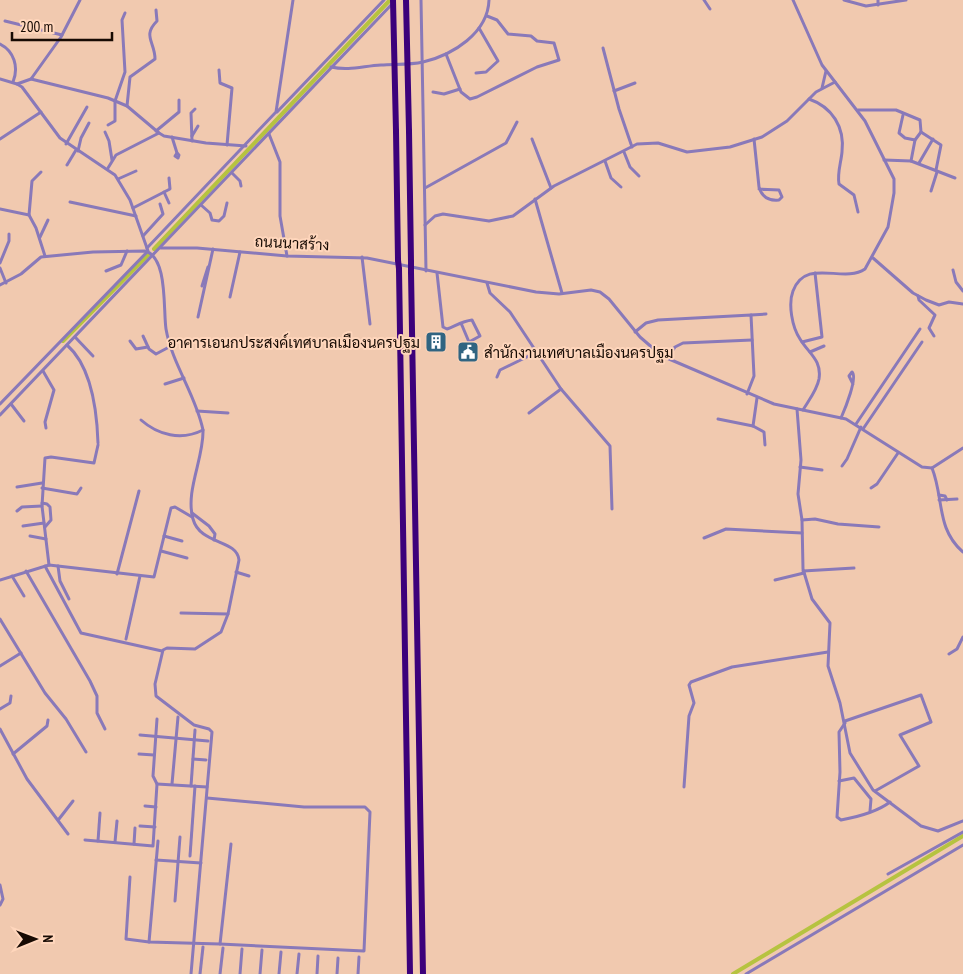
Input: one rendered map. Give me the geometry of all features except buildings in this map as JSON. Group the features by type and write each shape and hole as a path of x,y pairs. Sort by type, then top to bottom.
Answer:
{"highway":[{"path":"394,0 410,974"},
{"path":"406,0 423,974"}],"street":[{"path":"31,79 62,35 80,0"},
{"path":"0,404 274,117 292,0"},
{"path":"276,112 384,0"},
{"path":"0,415 76,338 152,255 161,248 394,0"},
{"path":"421,0 426,271"},
{"path":"331,68 350,70 378,65 422,62 446,54 460,46 479,28 487,16 490,0"},
{"path":"704,0 710,9"},
{"path":"793,0 815,52 826,71 857,110 871,132 894,180 894,193 888,227 873,258 865,269 858,273 815,272 798,283 792,295 794,325 802,342 818,364 819,380 803,410"},
{"path":"844,0 860,5 878,5 906,0"},
{"path":"878,0 878,5"},
{"path":"127,106 130,77 155,59 149,31 156,21 156,10"},
{"path":"108,125 114,121 115,101 125,72 122,20 125,13"},
{"path":"446,54 460,89 465,96 474,99 537,67 559,60 554,43 537,41 531,36 508,34 497,20 487,16"},
{"path":"5,22 62,35"},
{"path":"476,73 486,72 498,61 479,28"},
{"path":"0,44 7,48 12,55 16,72 15,83 66,144 108,168 118,179 133,208 148,250 160,268 166,330 203,430 203,447 193,494 192,515 200,533 238,553 228,614 221,632 195,648 167,648 162,651 80,633 47,565 42,505 45,458 51,457 94,463 98,444 96,404 78,357 67,345"},
{"path":"603,48 632,148"},
{"path":"218,70 220,82 232,88 227,145"},
{"path":"822,88 826,71"},
{"path":"0,79 15,83 31,79 115,101 127,106 157,132 172,137 192,141 246,146"},
{"path":"425,225 435,216 443,214 489,221 504,220 513,216 551,188 632,148 652,142 687,152 730,147 754,139 767,134 787,121 822,88 835,82"},
{"path":"614,91 635,83"},
{"path":"433,92 444,94 460,89"},
{"path":"809,99 828,108 834,116 843,144 839,184 854,195 858,212"},
{"path":"108,168 112,160 121,152 157,132 179,112 179,100"},
{"path":"66,144 87,108"},
{"path":"192,141 191,113 195,109"},
{"path":"857,110 896,110 903,115 920,120 921,132 914,140 911,160"},
{"path":"0,139 41,112"},
{"path":"903,115 899,134 914,140"},
{"path":"274,117 279,122"},
{"path":"425,188 506,143 517,122"},
{"path":"67,165 77,151 89,123"},
{"path":"192,136 198,126"},
{"path":"105,132 109,141 112,160"},
{"path":"921,132 939,143 941,147 932,192"},
{"path":"269,134 280,162 280,216 287,256"},
{"path":"172,137 177,154"},
{"path":"532,139 551,188"},
{"path":"754,139 759,189 768,199 779,200 782,197 779,190 759,189"},
{"path":"919,163 933,139"},
{"path":"624,152 630,167 639,176"},
{"path":"883,160 911,160 955,178"},
{"path":"605,161 611,178 621,187"},
{"path":"118,179 136,171"},
{"path":"41,172 32,181 29,215 40,237 45,256"},
{"path":"232,173 240,180 241,186"},
{"path":"133,208 172,188 169,178"},
{"path":"164,192 169,204"},
{"path":"534,199 562,293"},
{"path":"70,202 136,216"},
{"path":"201,205 210,213 212,220 219,221 224,216 227,203"},
{"path":"143,236 162,214 160,204"},
{"path":"0,209 29,215"},
{"path":"40,237 48,220"},
{"path":"0,263 9,241 9,234"},
{"name":"ถนนนาสร้าง","path":"161,248 213,249 287,256 362,257 487,283 547,293 585,290 600,292 609,299 635,332"},
{"path":"198,317 213,249"},
{"path":"0,286 21,274 36,260 45,256 148,250"},
{"path":"106,271 121,264 126,251"},
{"path":"230,297 240,252"},
{"path":"362,257 370,324"},
{"path":"873,258 918,296 939,305 949,302 963,304"},
{"path":"202,286 203,278 210,265"},
{"path":"0,268 6,282"},
{"path":"954,270 956,282 963,290"},
{"path":"802,342 822,337 815,272"},
{"path":"437,273 443,326 447,329 461,323 472,320 480,336 468,342 461,323"},
{"path":"487,283 490,293 510,312 561,389 610,446 612,510"},
{"path":"918,296 919,300 935,316 929,330 934,336"},
{"path":"766,314 658,320 646,323 635,332 655,352 747,394 797,409 841,418 856,424 919,466 932,468 963,448"},
{"path":"747,394 754,376 751,315"},
{"path":"856,424 920,329"},
{"path":"143,336 148,347 156,354 172,346"},
{"path":"76,338 93,356"},
{"path":"667,358 675,347 683,343 752,340"},
{"path":"130,341 136,349 148,347"},
{"path":"842,466 847,460 862,428 922,342"},
{"path":"810,352 824,346"},
{"path":"497,377 502,369 537,352"},
{"path":"43,371 54,390 46,428"},
{"path":"165,384 184,378"},
{"path":"841,418 853,384"},
{"path":"529,414 561,389"},
{"path":"753,426 757,398"},
{"path":"11,404 24,421"},
{"path":"797,409 800,467 798,494 802,520 804,572 815,605 830,623 829,671 845,722 853,759 875,791 926,829 943,830 963,821"},
{"path":"197,411 228,413"},
{"path":"718,419 753,426 764,432 765,445"},
{"path":"140,420 161,433 190,435 203,430"},
{"path":"871,488 877,484 898,453"},
{"path":"800,467 822,470"},
{"path":"932,468 938,484 939,500 947,532 950,540 963,552"},
{"path":"17,487 42,483"},
{"path":"42,488 77,494 81,488"},
{"path":"117,574 139,491"},
{"path":"939,494 945,496 947,500"},
{"path":"939,500 957,499"},
{"path":"17,511 25,507 47,504 50,508 50,523 23,526"},
{"path":"0,580 47,565 154,577 171,508 175,507 209,526 215,534 214,540"},
{"path":"802,520 815,519 838,524 879,527"},
{"path":"704,538 726,529 802,533"},
{"path":"30,536 46,538"},
{"path":"164,536 182,541"},
{"path":"161,551 187,558"},
{"path":"58,566 60,581 69,598"},
{"path":"776,580 804,572 854,568"},
{"path":"26,572 90,681 98,700 97,714 105,729"},
{"path":"236,572 249,576"},
{"path":"12,576 24,596"},
{"path":"126,639 140,576"},
{"path":"181,613 228,614"},
{"path":"0,619 86,752"},
{"path":"949,654 957,649 963,637"},
{"path":"162,651 154,689 156,696 194,725 212,731 191,974"},
{"path":"684,786 689,716 694,704 691,682 732,668 828,652"},
{"path":"0,666 21,653"},
{"path":"875,791 919,766 900,735 931,722 921,695 845,722 838,732 839,781 836,813 838,819 841,820 870,812 890,802"},
{"path":"0,709 10,703 12,696"},
{"path":"172,784 178,717"},
{"path":"85,840 153,846 157,784 153,776 158,719"},
{"path":"13,754 47,726 48,720"},
{"path":"0,729 27,779 59,819 68,834"},
{"path":"190,856 195,730"},
{"path":"140,735 208,741"},
{"path":"139,754 154,755"},
{"path":"193,759 206,760"},
{"path":"839,781 852,778 858,781 871,799 870,812"},
{"path":"157,784 207,787"},
{"path":"130,877 126,938 149,942 364,951 370,812 365,807 304,807 206,798"},
{"path":"59,819 73,801"},
{"path":"145,806 156,807"},
{"path":"98,841 100,813"},
{"path":"115,842 117,821"},
{"path":"140,826 155,827"},
{"path":"134,844 135,828"},
{"path":"888,874 963,832"},
{"path":"175,901 180,837"},
{"path":"149,942 158,841"},
{"path":"220,944 231,844"},
{"path":"746,974 963,845"},
{"path":"156,860 201,863"},
{"path":"0,885 3,898 0,906"},
{"path":"200,974 203,947"},
{"path":"220,974 223,948"},
{"path":"240,974 242,949"},
{"path":"260,974 262,950"},
{"path":"279,974 281,952"},
{"path":"297,974 299,954"},
{"path":"316,974 318,956"},
{"path":"358,974 359,956"},
{"path":"337,974 338,958"}],"waterway":[{"path":"154,249 390,0"},
{"path":"63,341 148,255"},
{"path":"733,974 963,836"}],"place":[{"name":"อาคารเอนกประสงค์เทศบาลเมืองนครปฐม","path":"436,342"},
{"name":"สำนักงานเทศบาลเมืองนครปฐม","path":"468,352"}]}
